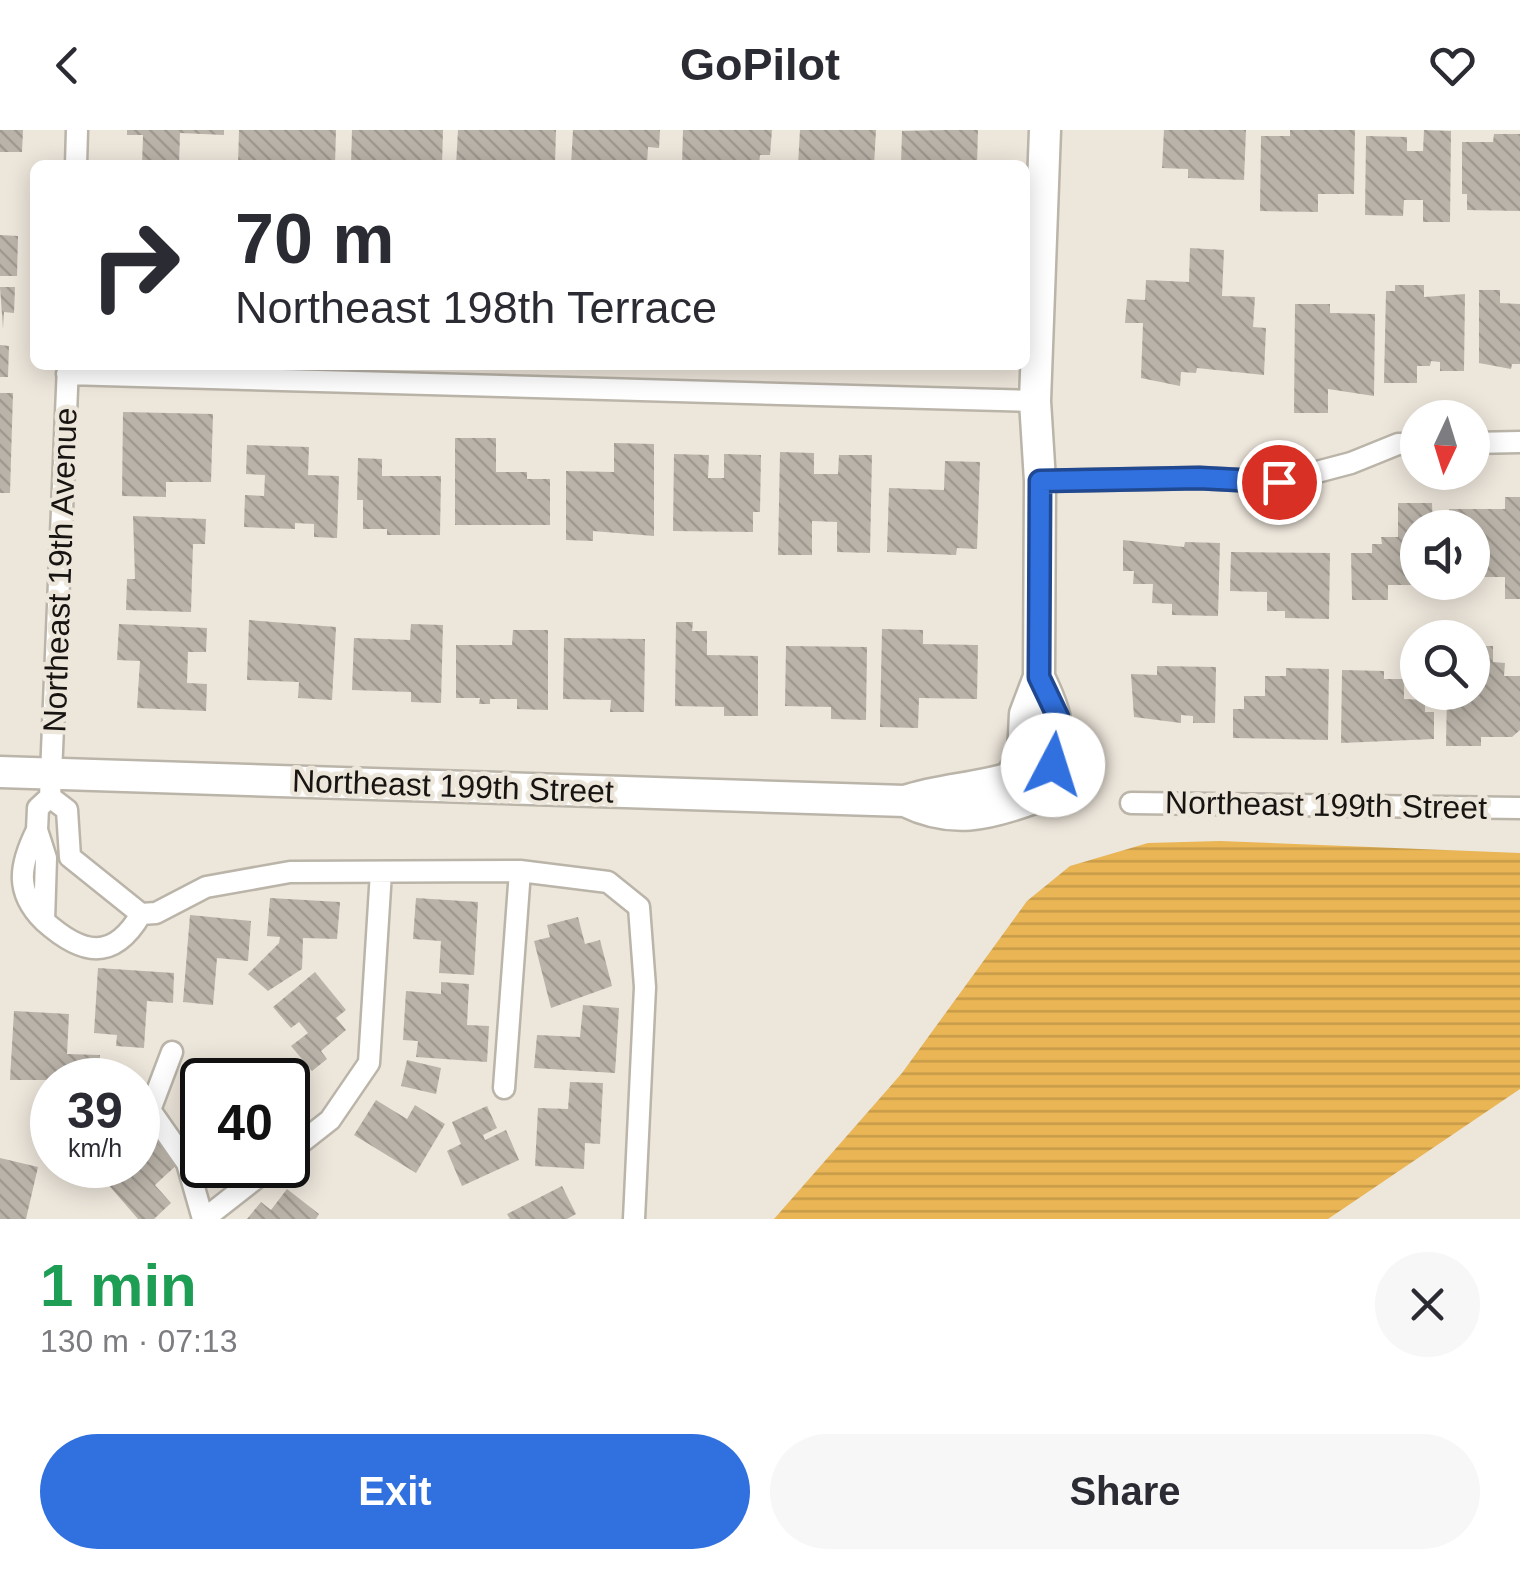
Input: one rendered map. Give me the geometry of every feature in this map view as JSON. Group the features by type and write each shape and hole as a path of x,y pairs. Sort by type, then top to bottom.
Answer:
{"street":[{"path":"76,160 77,130"},
{"path":"1045,130 1036,401 1040,481 1199,478 1279,482 1351,463 1400,444"},
{"name":"Northeast 19th Avenue","path":"50,786 68,370"},
{"path":"98,370 1036,401"},
{"path":"1490,443 1520,442"},
{"name":"Northeast 199th Street","path":"0,772 50,786 905,801 1010,778 1023,756 1025,714 1039,677 1040,481"},
{"path":"140,914 126,940 107,948 68,942 44,921 46,858 37,830 38,808 50,786 66,810 70,857 140,914 156,913 206,888 290,872 520,871 608,882 638,906 644,988 634,1219"},
{"name":"Northeast 199th Street","path":"1131,802 1520,808"},
{"path":"504,1088 520,871"},
{"path":"310,1136 330,1120 370,1062 381,872"},
{"path":"172,1052 150,1110 188,1163 204,1219 243,1188"}],"shaded area":[{"path":"1220,841 1520,853 1520,1089 1328,1219 774,1219 902,1073 1027,901 1070,866 1148,843"}],"building":[{"path":"0,130 23,130 22,152 0,152"},
{"path":"127,130 224,130 224,135 180,133 179,160 142,160 143,135 127,135"},
{"path":"239,130 336,130 335,160 238,160"},
{"path":"352,130 443,130 442,160 351,160"},
{"path":"458,130 556,130 555,160 456,160"},
{"path":"573,130 660,130 659,148 648,147 647,160 571,160"},
{"path":"683,130 772,130 770,155 760,155 760,160 682,160"},
{"path":"800,130 876,130 874,160 798,160"},
{"path":"978,130 977,160 901,160 902,131"},
{"path":"1164,130 1246,130 1244,180 1188,178 1188,169 1162,168"},
{"path":"1290,130 1355,130 1354,194 1318,194 1318,212 1260,211 1261,136 1290,136"},
{"path":"1424,130 1451,131 1450,222 1423,222 1423,200 1404,200 1403,216 1365,215 1366,136 1407,137 1407,151 1423,151"},
{"path":"1494,134 1520,134 1520,211 1467,210 1467,194 1462,194 1462,142 1493,142"},
{"path":"0,235 18,236 17,276 0,276"},
{"path":"1190,248 1224,250 1222,296 1255,297 1253,327 1266,328 1264,375 1197,368 1196,373 1181,372 1180,386 1141,378 1143,323 1125,323 1127,299 1145,300 1146,280 1189,282"},
{"path":"1395,285 1424,285 1424,297 1465,294 1464,371 1440,371 1440,362 1431,361 1430,366 1417,366 1417,383 1384,383 1386,291 1395,291"},
{"path":"0,287 15,287 14,313 4,312 3,329"},
{"path":"1479,290 1500,290 1500,303 1520,304 1520,364 1512,364 1511,369 1479,363"},
{"path":"1295,304 1330,304 1330,313 1375,314 1374,396 1328,389 1328,413 1294,413"},
{"path":"0,345 9,346 8,377 0,377"},
{"path":"0,393 13,393 10,493 0,493"},
{"path":"123,412 213,414 211,482 166,482 166,497 122,496"},
{"path":"455,438 496,438 496,472 527,472 527,479 550,479 550,525 455,525"},
{"path":"614,443 654,444 654,536 593,531 593,541 566,540 566,471 614,472"},
{"path":"247,445 309,447 308,475 339,476 337,538 314,537 314,524 295,523 295,529 244,527 245,495 264,496 265,475 246,474"},
{"path":"780,452 814,453 814,474 838,474 839,455 872,455 870,553 837,552 837,522 812,521 812,555 778,555"},
{"path":"674,454 709,455 708,478 724,478 724,454 761,455 760,512 753,512 753,532 673,531"},
{"path":"358,458 382,459 382,476 441,476 440,535 387,535 387,529 363,529 363,500 357,500"},
{"path":"945,461 980,462 977,549 957,548 956,555 887,552 889,488 944,490"},
{"path":"1505,497 1520,497 1520,599 1505,599 1505,577 1490,577 1490,510 1449,510 1505,509"},
{"path":"1398,503 1432,503 1432,510 1400,510 1400,585 1388,585 1388,600 1352,600 1351,553 1372,553 1372,544 1382,544 1381,537 1398,537"},
{"path":"133,516 206,519 205,544 193,544 191,612 126,610 127,579 135,579"},
{"path":"1123,540 1184,547 1185,542 1220,543 1218,616 1172,615 1172,604 1152,603 1153,584 1133,584 1134,571 1123,571"},
{"path":"1231,552 1330,553 1329,619 1285,618 1285,611 1267,611 1267,592 1230,591"},
{"path":"249,620 336,627 332,700 298,698 299,682 247,680"},
{"path":"676,622 693,622 692,631 707,631 707,655 758,656 758,716 724,716 724,707 675,706"},
{"path":"119,624 207,628 206,652 188,652 187,683 207,684 206,711 137,708 140,661 117,660"},
{"path":"411,624 443,625 441,703 411,702 411,692 352,690 354,638 410,640"},
{"path":"882,629 923,630 923,644 978,645 977,699 919,698 918,728 880,727"},
{"path":"513,630 548,630 548,710 517,709 517,699 490,699 490,704 479,704 480,698 456,698 456,645 512,645"},
{"path":"564,638 645,639 644,712 610,712 611,700 563,699"},
{"path":"786,646 867,647 866,720 831,719 831,707 785,706"},
{"path":"1493,646 1493,662 1505,663 1504,676 1520,676 1520,730 1512,737 1481,737 1481,746 1446,746 1447,710 1490,710"},
{"path":"1157,666 1216,667 1215,723 1193,723 1193,716 1181,715 1181,723 1134,717 1131,674 1157,675"},
{"path":"1286,668 1329,669 1328,740 1233,738 1233,709 1244,709 1244,696 1265,696 1265,676 1286,676"},
{"path":"1342,670 1384,671 1384,679 1400,679 1400,710 1434,712 1434,739 1341,743"},
{"path":"270,898 340,902 337,939 303,938 302,969 268,991 248,974 279,943 280,937 267,936"},
{"path":"416,898 478,902 474,975 439,973 441,941 413,939"},
{"path":"190,915 251,921 248,961 217,958 213,1005 183,1002"},
{"path":"578,917 585,944 600,940 612,986 551,1008 534,941 550,937 547,925"},
{"path":"98,968 174,973 173,1003 147,1001 144,1048 116,1046 117,1035 94,1033"},
{"path":"315,972 346,1010 336,1018 346,1030 321,1051 327,1059 312,1071 310,1058 301,1058 291,1046 308,1033 299,1022 291,1028 273,1007"},
{"path":"441,982 469,984 467,1025 489,1026 487,1062 416,1057 418,1041 403,1040 406,991 441,994"},
{"path":"583,1005 619,1008 615,1073 534,1068 537,1035 580,1037"},
{"path":"14,1011 69,1014 67,1054 100,1055 30,1058 30,1080 10,1080"},
{"path":"407,1060 441,1068 436,1094 401,1086"},
{"path":"570,1082 603,1083 600,1144 585,1143 584,1169 535,1166 538,1108 568,1109"},
{"path":"376,1100 407,1119 415,1105 445,1124 416,1173 354,1135"},
{"path":"487,1106 497,1128 483,1135 485,1140 506,1130 519,1160 462,1186 447,1151 461,1144 452,1122"},
{"path":"160,1135 180,1158 160,1180"},
{"path":"0,1158 30,1165 30,1188 33,1188 26,1219 0,1219"},
{"path":"562,1186 576,1214 567,1219 510,1219 507,1214"},
{"path":"111,1188 158,1188 171,1203 154,1219 138,1219"},
{"path":"287,1189 319,1214 316,1219 247,1219 261,1202 271,1210"}],"route":[{"path":"1053,765 1058,717 1039,677 1040,481 1199,478 1279,482"}]}
